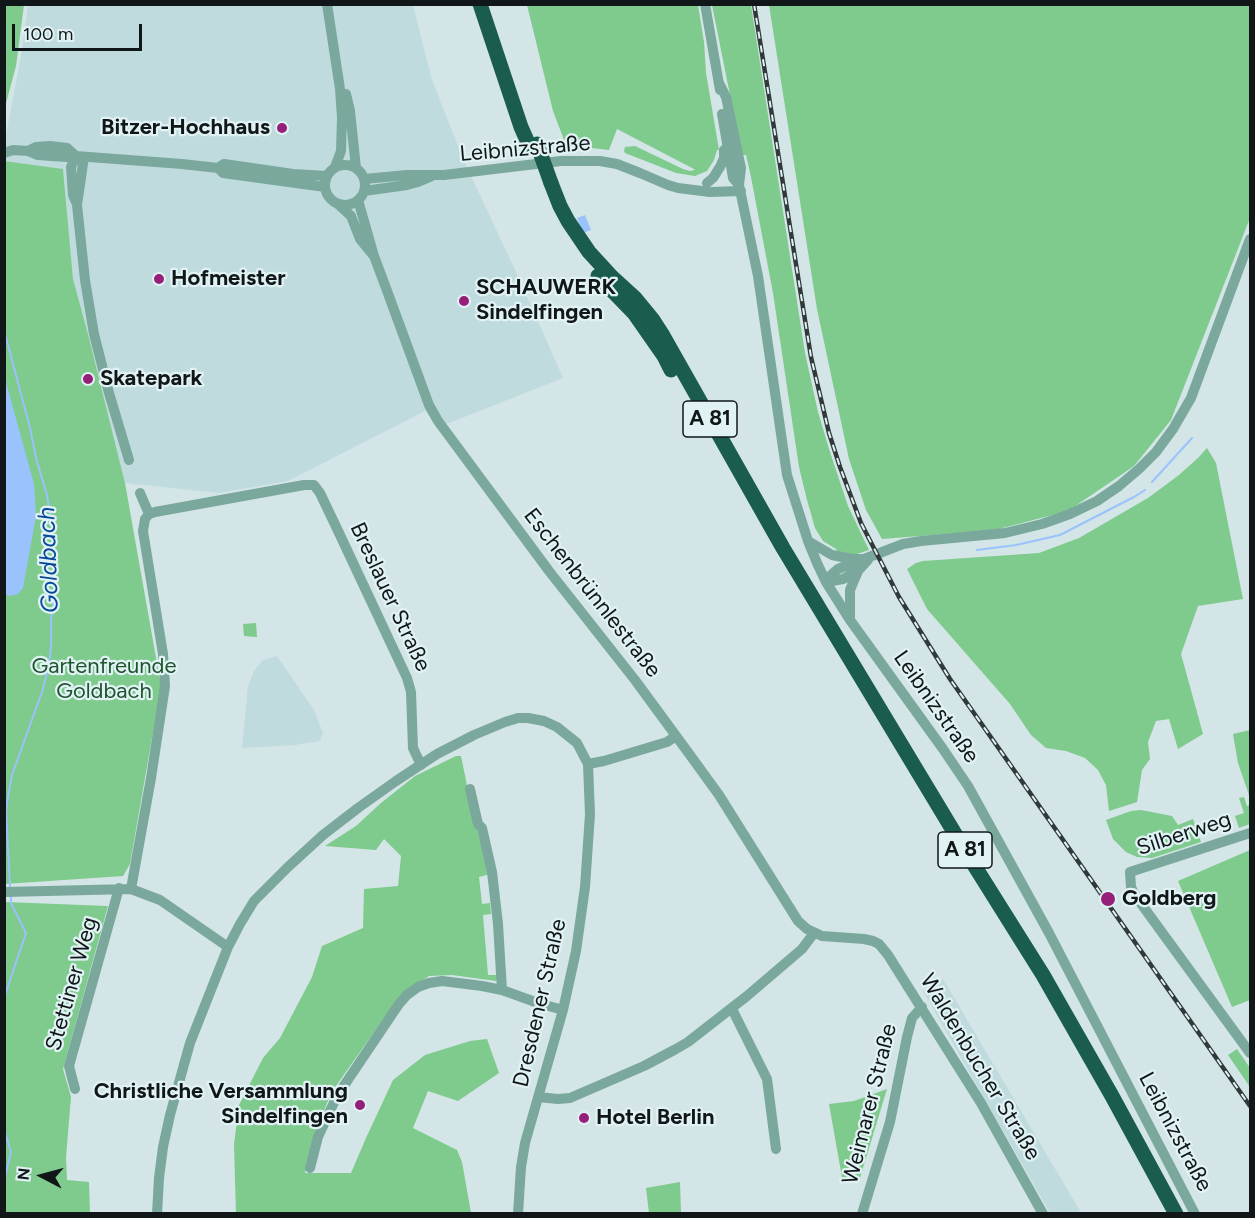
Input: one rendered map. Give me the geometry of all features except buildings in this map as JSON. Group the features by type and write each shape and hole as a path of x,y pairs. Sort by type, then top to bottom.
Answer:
{"highway":[{"name":"A 81","path":"480,4 521,127 533,144"},
{"name":"A 81","path":"487,4 547,184 568,221 589,252 635,298 662,334 789,558 1043,975 1118,1106 1176,1214"},
{"name":"A 81","path":"547,184 549,201 574,244 596,273 634,313 664,357 778,561 1024,964 1165,1214"}],"street":[{"path":"327,4 340,88 342,128 341,151 335,167 327,176 325,187 329,198 338,204 348,205 361,196 364,179 356,168 345,164 335,167"},
{"path":"705,4 733,178 740,188"},
{"path":"333,40 350,111 356,168"},
{"path":"719,83 726,97 741,168 740,188"},
{"path":"707,183 722,163 724,129"},
{"path":"7,149 28,151 44,156 80,156 218,168 223,173 325,187"},
{"path":"80,156 71,167 91,324 129,460"},
{"name":"Leibnizstraße","path":"364,179 407,175 433,176 561,161 600,161 617,164 668,185 687,189 710,192 740,188 758,276 787,475 808,541 826,582 850,620 932,732 968,786 1023,884 1195,1214"},
{"path":"218,168 224,164 293,174 327,176"},
{"name":"Leibnizstraße","path":"361,196 433,176"},
{"path":"687,189 727,179 740,188"},
{"name":"Eschenbrünnlestraße","path":"361,196 375,256 429,405 438,421 540,559 635,680 719,795 793,916 801,925 814,933"},
{"name":"Eschenbrünnlestraße","path":"338,204 351,216 360,239 375,256"},
{"path":"826,582 838,570 903,544 1005,533 1042,524 1097,501 1119,486 1156,452 1191,398 1251,239"},
{"name":"Breslauer Straße","path":"149,514 314,485 320,493 407,678 411,693 413,748 421,765"},
{"path":"131,889 165,686 163,654 143,531 145,519 149,514 140,493"},
{"path":"808,541 832,555 852,559 869,558"},
{"path":"850,620 850,590 858,571 869,558"},
{"path":"826,582 843,579 858,571"},
{"path":"157,1214 160,1165 170,1115 190,1043 228,947 240,924 254,902 288,867 323,835 358,808 437,754 505,722 528,718 544,721 557,727 577,742 588,764 667,742 676,736"},
{"name":"Dresdener Straße","path":"518,1214 525,1143 563,1010 576,951 589,836 588,764"},
{"path":"470,789 492,872 502,990"},
{"name":"Silberweg","path":"1240,1038 1134,894 1130,872 1251,833"},
{"name":"Stettiner Weg","path":"75,1089 69,1066 119,888"},
{"path":"4,892 131,889 160,900 228,947"},
{"path":"538,1097 558,1100 570,1098 644,1066 688,1042 732,1009 802,949 814,933"},
{"name":"Waldenbucher Straße","path":"814,933 822,936 864,939 879,944 888,955 987,1113 1043,1214"},
{"path":"310,1168 318,1137 337,1096 399,1004 407,994 418,987 435,981 452,982 502,990 538,1004 563,1010"},
{"name":"Weimarer Straße","path":"862,1214 890,1122 912,1018 921,1007"},
{"path":"732,1009 767,1078 776,1149"},
{"path":"1251,1033 1240,1038 1251,1053"}],"shaded area":[{"path":"28,5 413,5 432,80 464,161 563,378 439,427 425,411 288,481 219,493 125,483 73,279 63,170 5,161 5,140"},
{"path":"277,656 314,710 323,733 320,741 242,748 248,686 254,671 263,660"},
{"path":"943,979 1080,1211 1077,1213 1050,1213 923,991"}],"green space":[{"path":"5,4 24,5 16,66 5,107"},
{"path":"527,5 698,5 706,73 719,150 707,171 695,176 676,173 625,153 625,147 635,146 683,169 695,170 617,129 609,150 566,145 553,111"},
{"path":"712,5 751,5 805,353 818,412 830,452 848,506 869,550 854,555 838,553 836,549 823,541 815,528 807,500 799,467 773,293 751,177 746,155 742,155"},
{"path":"769,5 1250,5 1250,218 1171,420 1134,466 1068,511 995,530 882,539 866,510 849,459 817,309"},
{"name":"Gartenfreunde Goldbach","path":"4,161 63,169 73,279 125,483 161,686 130,864 123,876 5,884"},
{"path":"1207,448 1216,463 1243,599 1198,606 1181,654 1203,734 1178,749 1169,719 1156,721 1148,742 1150,759 1142,770 1137,802 1109,811 1106,785 1098,770 1085,758 1066,751 1046,748 1031,735 1010,704 927,609 907,569 923,561 1039,553 1079,538 1148,498 1179,475"},
{"path":"256,623 257,637 244,636 243,624"},
{"path":"1250,730 1249,795 1238,763 1233,734"},
{"path":"456,756 461,756 473,815 490,874 479,877 482,904 490,903 491,914 483,915 488,975 496,975 498,979 496,981 452,975 429,976 403,994 331,1093 318,1126 305,1173 351,1173 393,1080 425,1055 470,1041 487,1039 499,1073 458,1101 428,1091 413,1128 457,1150 462,1162 471,1213 236,1214 234,1144 239,1105 263,1058 280,1038 312,977 322,946 363,928 364,889 398,886 401,856 384,839 376,850 325,846 356,826 415,776"},
{"path":"1244,797 1247,806 1250,805 1250,824 1239,828 1235,816 1244,813 1239,798"},
{"path":"1141,810 1172,816 1178,825 1193,819 1201,842 1152,858 1137,857 1126,852 1113,839 1106,820"},
{"path":"1250,850 1250,1000 1232,1007 1178,881"},
{"path":"5,902 108,906 63,1069 71,1097 66,1157 67,1180 89,1182 90,1213 5,1214"},
{"path":"1237,1049 1250,1068 1250,1087 1228,1055"},
{"path":"887,1089 859,1181 843,1183 829,1104 854,1101"},
{"path":"680,1182 681,1213 649,1213 646,1188"}],"water":[{"path":"585,215 591,230 583,233 577,218"},
{"path":"4,375 34,484 36,516 23,588 18,594 10,596 4,594"}],"waterway":[{"name":"Goldbach","path":"4,11 5,4"},
{"name":"Goldbach","path":"4,330 47,495 51,519 55,591 49,666 12,775 6,809 10,887"},
{"path":"1152,482 1192,438"},
{"path":"977,550 1016,545 1060,535 1145,490"},
{"name":"Goldbach","path":"4,998 26,933 11,903 11,895"},
{"name":"Goldbach","path":"4,1129 11,1152 4,1181"}],"railway":[{"path":"754,4 811,357 829,433 861,523 899,597 950,679 1250,1106"}],"place":[{"name":"Bitzer-Hochhaus","path":"282,128"},
{"name":"Hofmeister","path":"159,279"},
{"name":"SCHAUWERK Sindelfingen","path":"464,301"},
{"name":"Skatepark","path":"88,379"},
{"name":"Goldberg","path":"1108,899"},
{"name":"Christliche Versammlung Sindelfingen","path":"360,1105"},
{"name":"Hotel Berlin","path":"584,1118"}]}
